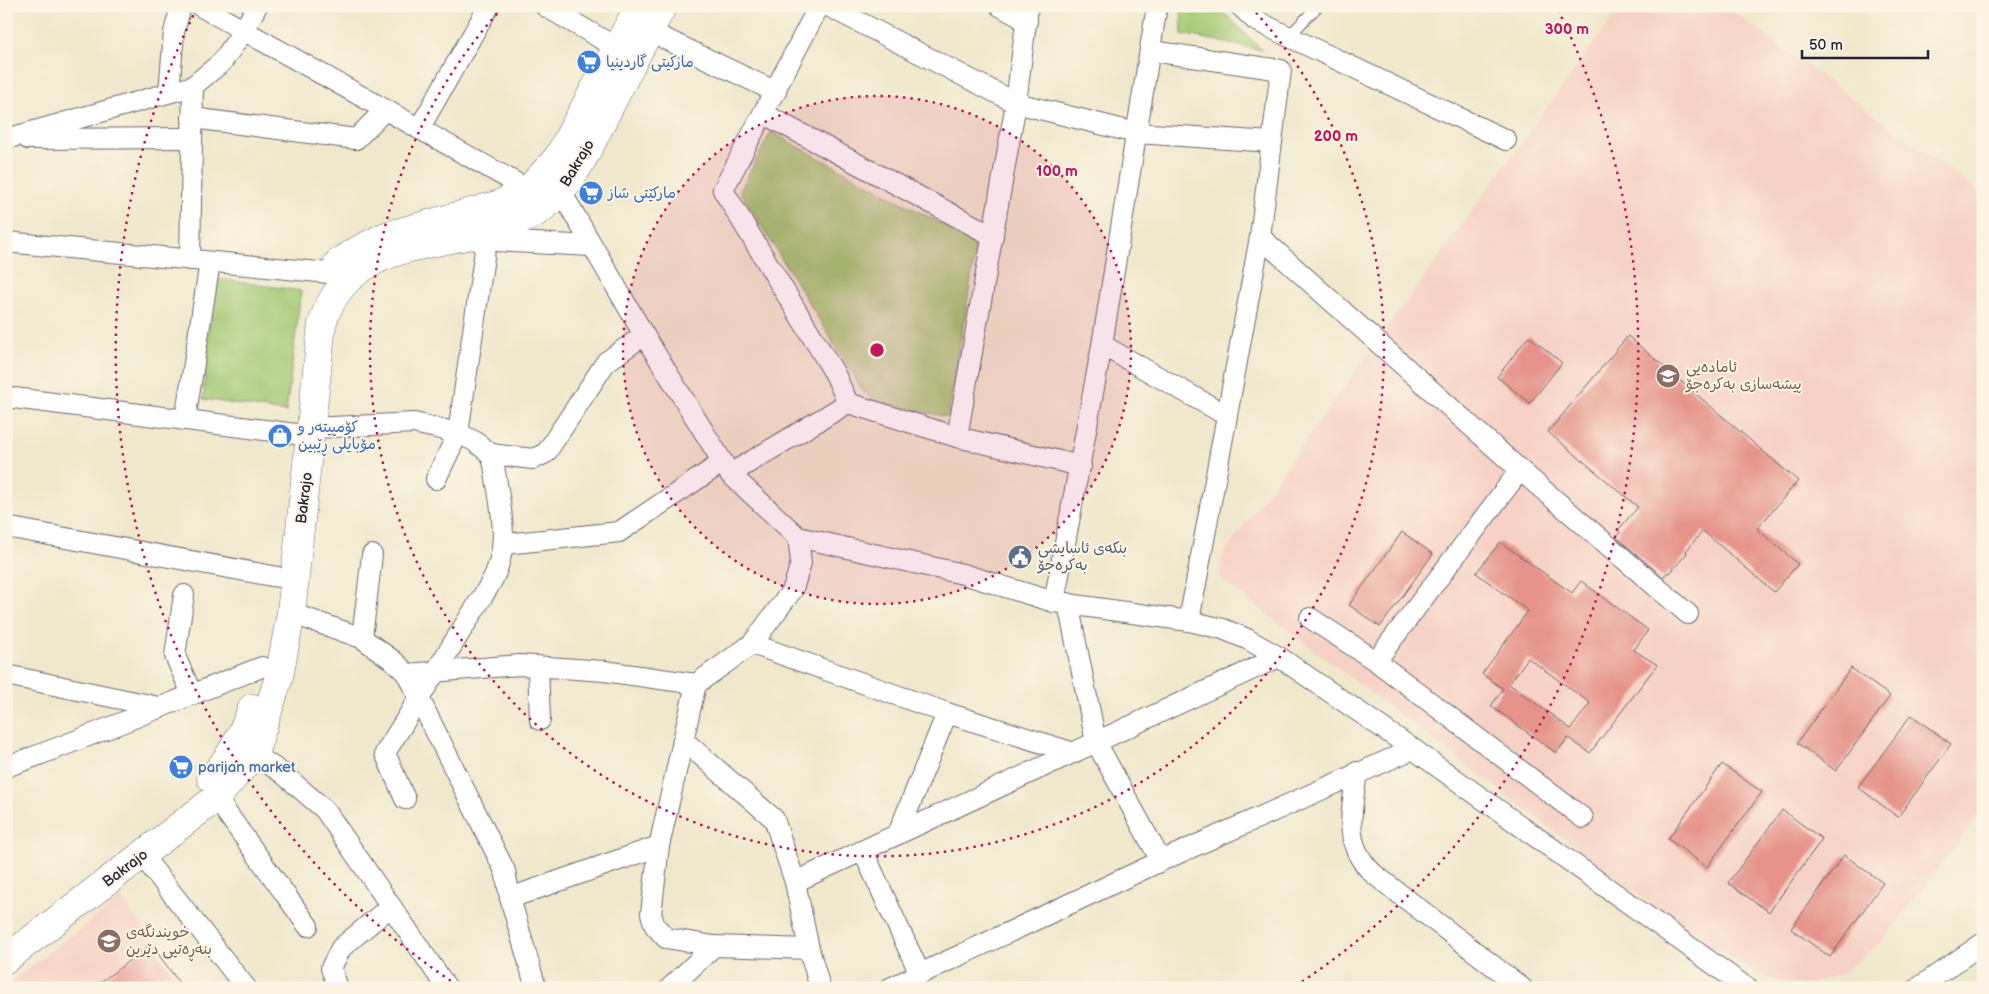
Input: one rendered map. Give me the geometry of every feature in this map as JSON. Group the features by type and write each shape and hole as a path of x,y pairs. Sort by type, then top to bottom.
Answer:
{"street":[{"path":"169,92 174,32 181,6"},
{"path":"200,6 419,129 547,188 574,215 644,335 726,468 798,537 963,574 1061,603 1189,621 1223,629 1247,639 1279,657 1413,749 1747,988"},
{"path":"6,139 193,86 222,62 244,30 256,6"},
{"path":"545,6 618,48"},
{"name":"Bakrajo","path":"6,936 197,792 217,772 243,732 252,708 262,667 322,324 328,304 338,289 350,276 404,249 453,238 488,235 528,217 547,188 566,143 618,48 644,19 662,6"},
{"path":"819,6 776,92 723,190 835,374 848,403"},
{"path":"828,6 1016,102 1136,133 1272,142"},
{"path":"958,436 994,236 1028,14 1000,6"},
{"path":"1157,6 1152,51 1136,133 1081,466 1061,603 1096,742 1161,861"},
{"path":"1240,6 1255,20 1288,37 1506,140"},
{"path":"419,129 485,8"},
{"path":"644,19 776,92"},
{"name":"Bakrajo","path":"6,959 216,798 254,754 279,677 290,613 310,333 329,273 347,256 379,240 432,222 500,204 547,188 577,169 644,19"},
{"path":"1152,51 1281,70 1260,237 1189,621"},
{"path":"185,420 200,261 191,138 193,86"},
{"path":"192,118 356,139 385,110"},
{"path":"764,114 994,236"},
{"path":"6,139 191,138"},
{"path":"436,479 458,433 488,235 592,246"},
{"path":"1260,237 1520,470 1688,614"},
{"path":"6,242 329,273"},
{"path":"491,454 533,458 546,453 606,362 644,335"},
{"path":"1102,345 1226,415"},
{"path":"6,397 185,420 304,431 414,423 458,433 484,447 491,454 505,544 495,577 385,753 404,799"},
{"path":"505,544 619,532 726,468 848,403 958,436 1081,466"},
{"path":"1376,661 1520,470"},
{"path":"6,527 278,577"},
{"path":"798,537 801,563 793,589 752,644 696,684 659,846 651,914 655,926 666,938 714,946 809,949"},
{"path":"362,638 372,555"},
{"path":"184,595 174,656 192,694"},
{"path":"290,613 362,638 408,674 505,872 510,898 536,988"},
{"path":"1310,618 1376,661 1583,818"},
{"path":"752,644 947,713 1074,753"},
{"path":"795,882 1279,657"},
{"path":"408,674 520,665 604,671 696,684"},
{"path":"538,666 540,720"},
{"path":"6,767 91,737 159,707 262,667"},
{"path":"6,674 159,707"},
{"path":"898,834 947,713"},
{"path":"684,740 774,819 795,882 809,949 820,988"},
{"path":"890,988 1161,861 1413,749"},
{"path":"254,754 297,785 324,810 447,988"},
{"path":"1358,772 1351,834 1353,847 1359,859 1374,875 1522,988"},
{"path":"216,798 308,926"},
{"path":"510,898 659,846"},
{"path":"863,851 920,974"},
{"path":"142,855 246,988"},
{"path":"338,988 331,968 341,948 391,906"},
{"path":"1918,988 1983,943"},
{"path":"670,988 714,946"}],"lane":[{"path":"1288,37 1318,6"}],"shaded area":[{"name":"ئامادەیی پیشەسازی بەکرەجۆ","path":"1621,6 1725,6 1983,195 1983,809 1880,944 1841,974 1806,985 1774,980 1700,941 1220,579 1221,557"},
{"name":"خویندنگەی بنەڕەتیی دێرین","path":"121,898 188,988 6,988 6,985"}],"green space":[{"path":"1181,6 1217,6 1262,50 1182,34"},
{"path":"771,132 977,243 948,417 875,401 863,391 740,191"},
{"path":"213,278 301,291 286,412 203,399"}],"building":[{"path":"1529,336 1562,363 1530,403 1497,377"},
{"path":"1628,336 1798,481 1757,529 1798,564 1774,592 1703,531 1670,573 1668,572 1663,577 1616,537 1620,532 1618,530 1638,507 1548,432"},
{"path":"1402,532 1433,554 1380,627 1349,605"},
{"path":"1500,542 1572,593 1581,581 1648,630 1634,650 1657,665 1590,753 1568,738 1556,753 1491,706 1503,689 1482,674 1528,611 1476,573","holes":["1528,658 1590,703 1571,729 1509,684"]},
{"path":"1851,668 1890,696 1836,771 1797,743"},
{"path":"1911,715 1951,744 1898,817 1858,787"},
{"path":"1722,764 1762,792 1707,867 1668,839"},
{"path":"1782,810 1822,839 1769,912 1728,883"},
{"path":"1844,855 1883,883 1830,957 1791,929"},
{"path":"151,944 183,988 93,988"}],"place":[{"name":"مارکیتی گاردینیا","path":"589,62"},
{"name":"مارکێتی شاز","path":"591,193"},
{"name":"ئامادەیی پیشەسازی بەکرەجۆ","path":"1668,376"},
{"name":"کۆمپیتەر و مۆبایلی ڕێبین","path":"280,436"},
{"name":"بنکەی ئاسایشی بەکرەجۆ","path":"1020,557"},
{"name":"parijan market","path":"181,767"},
{"name":"خویندنگەی بنەڕەتیی دێرین","path":"109,941"}]}
